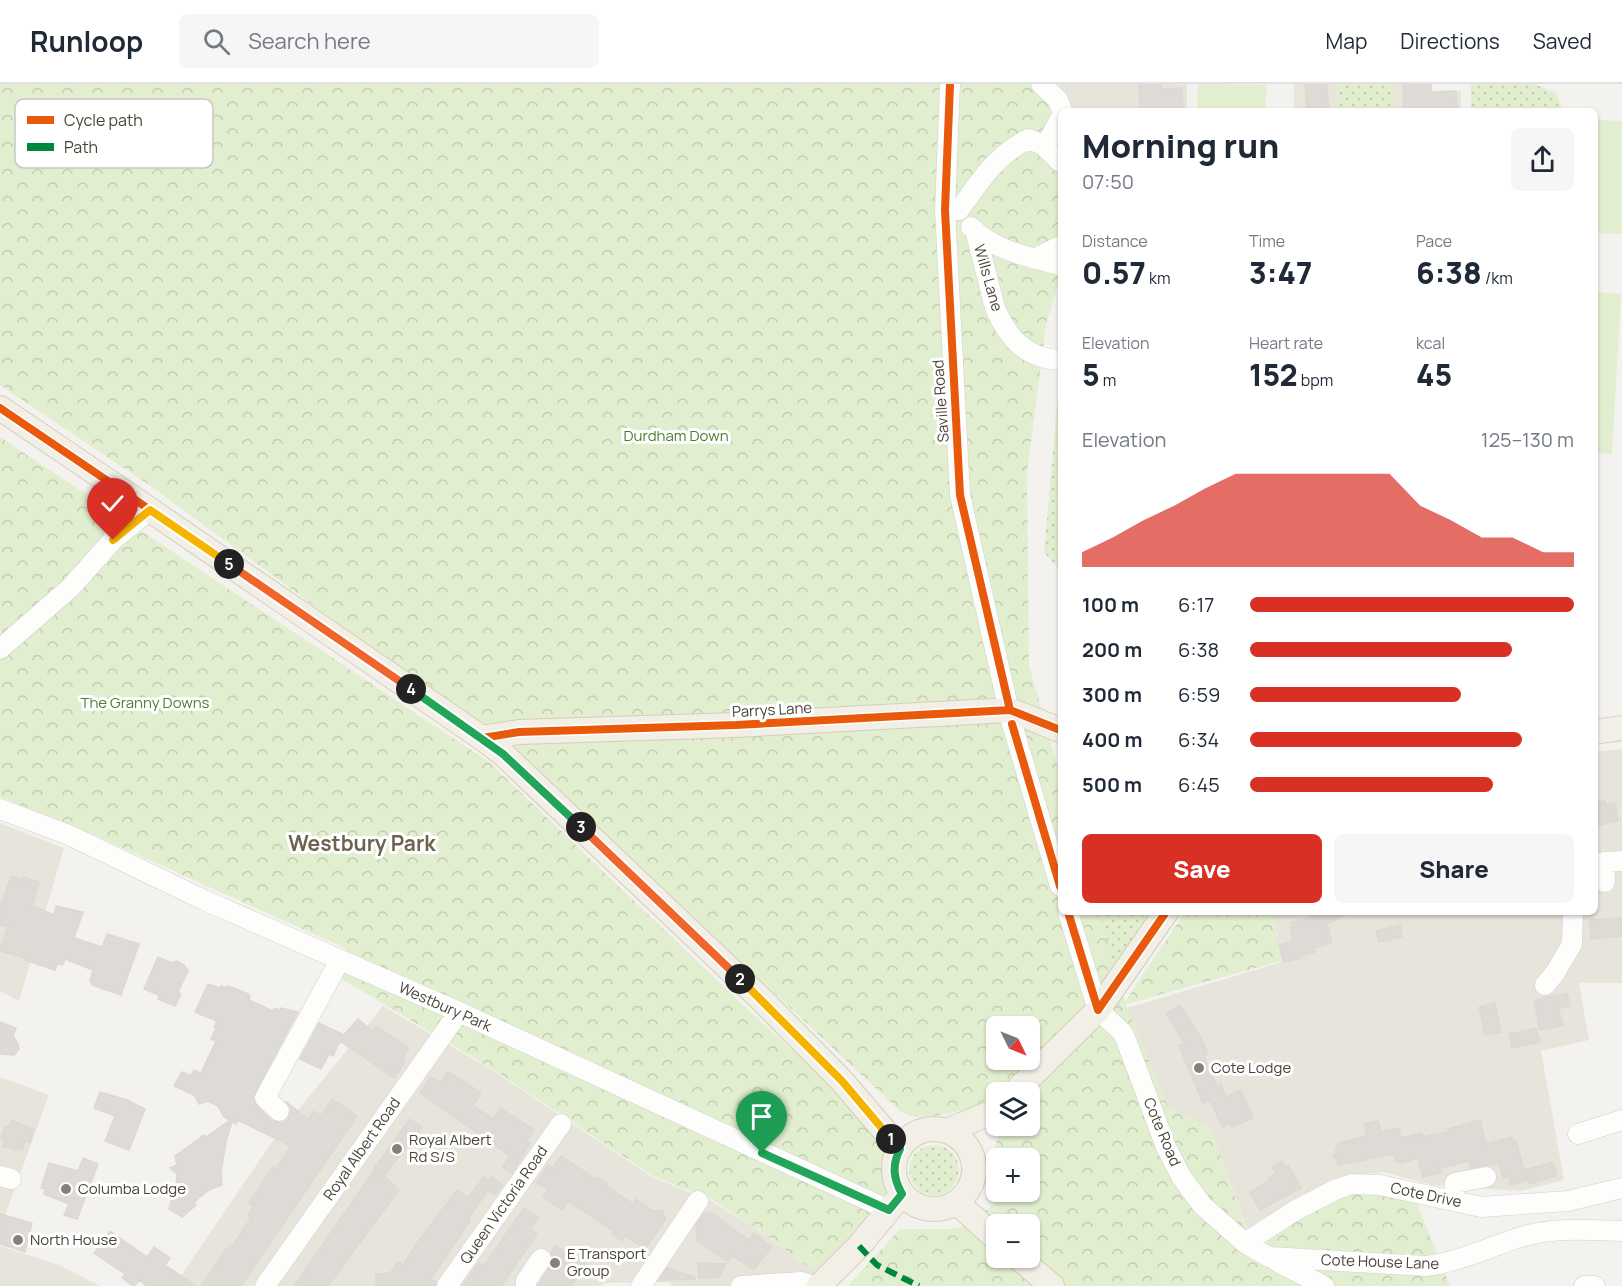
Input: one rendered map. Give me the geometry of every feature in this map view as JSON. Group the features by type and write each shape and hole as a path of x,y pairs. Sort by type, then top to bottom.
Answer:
{"main road":[{"path":"0,408 503,754 759,997 906,1142"},
{"name":"Parrys Lane","path":"482,738 519,732 1004,715 1058,729"},
{"path":"1598,731 1622,728"},
{"path":"503,754 519,732"},
{"path":"1025,1082 1098,1010 1164,915"},
{"path":"946,1131 986,1115"},
{"path":"935,1129 946,1131 962,1141 972,1156 974,1173 962,1196 946,1207 934,1209 901,1202 894,1171 895,1159 906,1142 923,1131 935,1129"},
{"path":"972,1156 986,1130"},
{"path":"962,1196 986,1215"},
{"path":"962,1196 986,1226"},
{"path":"819,1286 901,1202"},
{"path":"1031,1268 1052,1286"},
{"path":"1036,1268 1052,1286"}],"street":[{"name":"Saville Road","path":"950,84 960,495 1004,715 1058,880"},
{"path":"1041,84 1059,100 1061,108"},
{"path":"1045,147 1058,124"},
{"path":"1058,160 1045,147 1029,139 1015,145 990,167 986,177 952,210 987,241 1005,250 1058,265"},
{"name":"Wills Lane","path":"975,230 995,308 1000,319 1014,339 1031,354 1040,358 1058,360"},
{"path":"1034,259 1058,247"},
{"path":"113,540 121,520 124,492"},
{"path":"0,650 70,588 113,540 150,510"},
{"name":"Westbury Park","path":"0,809 69,835 204,900 459,1012 866,1200 901,1202"},
{"path":"1605,882 1607,862"},
{"path":"1069,915 1098,1010"},
{"path":"1545,985 1572,944 1573,915"},
{"path":"279,1111 265,1098 340,960"},
{"name":"Cote Road","path":"1098,1010 1122,1032 1126,1040 1166,1147 1182,1179 1203,1206 1245,1243"},
{"name":"Royal Albert Road","path":"265,1286 459,1012"},
{"path":"1578,1134 1622,1120"},
{"name":"Queen Victoria Road","path":"447,1286 561,1124"},
{"path":"1454,1200 1455,1183 1486,1177"},
{"name":"Cote Drive","path":"1245,1243 1296,1210 1352,1184 1380,1185 1482,1207 1568,1201 1622,1188"},
{"path":"641,1286 698,1201"},
{"name":"Cote House Lane","path":"1245,1243 1269,1257 1426,1266 1446,1264 1525,1236 1565,1228 1622,1232"},
{"path":"1269,1257 1324,1286"},
{"path":"526,1286 526,1281 541,1259"},
{"path":"741,1286 802,1282 812,1286"},
{"path":"1584,1286 1595,1286"}],"shaded area":[{"path":"1049,84 1187,84 1187,108 1064,108"},
{"path":"1294,84 1431,84 1431,92 1461,91 1461,108 1294,108"},
{"path":"1622,749 1622,983 1579,983 1589,1040 1541,1051 1564,1180 1521,1191 1432,1185 1384,1172 1334,1178 1248,1231 1210,1127 1168,1108 1127,1008 1282,962 1274,915 1598,915 1598,752"},
{"path":"0,823 64,848 19,1001 0,991"},
{"path":"383,1006 497,1073 652,1177 711,1201 754,1227 817,1273 802,1286 672,1286 670,1282 604,1283 601,1286 174,1286 272,1142"},
{"path":"0,1077 49,1095 0,1229"},
{"path":"0,1246 59,1265 100,1286 0,1286"}],"green space":[{"name":"Durdham Down","path":"0,84 1049,84 1059,108 1058,285 1046,324 1027,473 1029,665 1058,768 1058,915 1100,915 1125,1002 1183,915 1273,915 1281,961 1126,1004 1168,1107 1210,1127 1252,1244 1351,1191 1380,1190 1416,1201 1450,1286 848,1286 900,1229 948,1229 967,1226 996,1202 1040,1202 1040,1148 995,1148 999,1136 1040,1136 1040,1082 986,1082 986,1100 970,1109 916,1117 901,1112 534,767 152,487 0,385"},
{"path":"1198,84 1267,85 1265,108 1197,108"},
{"path":"1336,84 1394,84 1394,103 1390,108 1338,108"},
{"path":"1471,84 1534,84 1556,93 1562,108 1471,108"},
{"path":"1598,120 1622,121 1622,234 1598,233"},
{"path":"1598,292 1621,294 1612,454 1598,453"},
{"path":"1058,398 1058,569 1044,552"},
{"name":"The Granny Downs","path":"0,437 489,762 745,1007 891,1140 893,1205 817,1273 755,1227 712,1200 653,1176 497,1072 337,976 345,948 74,826 0,797"},
{"path":"1083,915 1154,915 1118,965 1106,973"},
{"path":"929,1145 939,1145 952,1152 959,1165 959,1175 952,1188 939,1195 929,1195 920,1191 913,1184 909,1175 909,1165 913,1156 920,1149"}],"building":[{"path":"1139,84 1161,84 1161,89 1182,88 1183,108 1140,108"},
{"path":"1305,84 1327,84 1329,108 1307,108"},
{"path":"1403,84 1431,84 1431,92 1456,91 1457,108 1404,108"},
{"path":"1605,801 1606,805 1615,803 1618,821 1598,825 1598,802"},
{"path":"11,876 39,882 32,906 54,915 56,906 83,912 74,938 102,947 107,934 139,944 121,995 92,985 90,981 93,970 65,959 63,965 57,964 55,970 25,960 26,958 0,951 8,926 0,925 0,908"},
{"path":"1309,915 1344,915 1327,924 1332,943 1314,948 1315,952 1300,956 1301,958 1283,962 1279,945 1293,941 1291,923 1310,918"},
{"path":"1622,918 1622,936 1591,939 1590,920"},
{"path":"1400,925 1402,937 1379,942 1376,931"},
{"path":"158,957 171,963 177,961 188,971 178,992 181,994 175,1006 158,999 159,995 144,989"},
{"path":"208,984 220,988 228,986 248,994 249,1000 273,1011 275,1008 279,1010 281,1008 298,1012 253,1097 257,1106 271,1120 282,1123 288,1119 291,1108 285,1101 308,1119 314,1111 321,1116 332,1099 357,1116 241,1286 201,1286 251,1218 248,1215 254,1206 249,1203 273,1167 276,1169 291,1146 238,1120 236,1124 232,1121 221,1172 222,1185 209,1190 194,1202 196,1205 182,1217 169,1209 172,1198 175,1198 177,1174 170,1168 177,1165 175,1156 230,1120 224,1117 218,1106 208,1101 199,1104 194,1095 174,1086 182,1072 191,1076 194,1070 201,1073 216,1041 211,1039 217,1021 195,1012"},
{"path":"1567,993 1570,1006 1558,1008 1563,1025 1540,1030 1534,1000"},
{"path":"1495,1003 1501,1032 1485,1035 1479,1007"},
{"path":"1180,1005 1200,1036 1208,1054 1204,1056 1217,1086 1221,1084 1226,1097 1241,1090 1253,1118 1232,1127 1231,1123 1222,1127 1210,1100 1203,1103 1179,1046 1185,1044 1166,1013"},
{"path":"358,1019 373,1031 376,1026 409,1048 402,1060 405,1062 394,1078 340,1041 333,1056 329,1054 321,1069 300,1059 319,1023 344,1035"},
{"path":"0,1022 16,1028 13,1036 19,1049 14,1055 0,1054"},
{"path":"1536,1028 1540,1042 1512,1048 1509,1034"},
{"path":"448,1071 481,1093 473,1105 493,1119 500,1108 534,1130 527,1141 530,1143 512,1173 503,1167 510,1156 420,1093 430,1077 440,1083"},
{"path":"100,1092 127,1100 145,1109 129,1150 105,1141 115,1116 94,1108"},
{"path":"410,1119 422,1127 384,1176 399,1190 328,1286 294,1286 374,1168"},
{"path":"1480,1120 1486,1144 1512,1137 1513,1142 1516,1141 1527,1180 1511,1185 1508,1176 1503,1178 1499,1163 1471,1168 1469,1161 1440,1168 1441,1173 1423,1177 1418,1158 1400,1163 1400,1161 1396,1162 1394,1154 1338,1165 1337,1159 1333,1157 1339,1143 1367,1136 1364,1124 1378,1121 1381,1132 1399,1128 1401,1138 1422,1133 1423,1137 1448,1132 1448,1129"},
{"path":"12,1121 34,1129 30,1143 25,1141 22,1150 2,1146 5,1139 1,1138 5,1126 9,1127"},
{"path":"561,1156 597,1180 598,1178 608,1184 606,1186 633,1204 636,1199 653,1211 662,1210 666,1219 645,1249 625,1236 622,1241 612,1234 614,1231 568,1201 562,1210 543,1197 548,1190 536,1182 548,1165 553,1168"},
{"name":"Columba Lodge","path":"83,1158 98,1164 77,1219 64,1215 69,1204 44,1194 45,1189 41,1188 49,1163 78,1171"},
{"path":"1282,1161 1285,1167 1288,1165 1301,1188 1260,1210 1250,1192 1270,1180 1269,1177 1276,1173 1272,1167"},
{"path":"1553,1162 1557,1176 1529,1184 1525,1170"},
{"path":"484,1177 490,1181 492,1177 503,1185 495,1195 488,1190 468,1219 470,1221 431,1279 436,1282 435,1286 376,1286 376,1274 390,1273 398,1262 403,1265 457,1190 468,1198"},
{"path":"524,1208 539,1218 530,1230 537,1234 501,1286 463,1286 479,1263 484,1266"},
{"path":"710,1212 749,1240 754,1233 771,1247 754,1270 733,1256 727,1261 697,1241 696,1225 705,1213 708,1215"},
{"path":"0,1214 32,1223 25,1252 0,1244"},
{"path":"110,1231 147,1257 154,1247 170,1258 165,1265 196,1286 147,1286 139,1280 133,1286 122,1278 125,1274 94,1253"},
{"path":"555,1246 586,1263 572,1286 538,1286 551,1265 553,1259 551,1253"},
{"path":"698,1263 726,1264 719,1277 699,1278"},
{"path":"667,1268 695,1277 695,1279 659,1280"}],"marked path":[{"path":"859,1246 877,1265 919,1286"}],"cycle path":[{"path":"950,84 945,210 960,495 1010,710"},
{"path":"0,408 482,738 519,732 736,725 1010,710 1058,729"},
{"path":"1012,724 1058,879"},
{"path":"1069,915 1098,1010"},
{"path":"1098,1010 1164,915"}],"place":[{"name":"Cote Lodge","path":"1199,1068"},
{"name":"Royal Albert Rd S/S","path":"397,1149"},
{"name":"Columba Lodge","path":"66,1189"},
{"name":"North House","path":"18,1240"},
{"name":"E Transport Group","path":"555,1263"}],"district":[{"name":"Westbury Park","path":"362,844"}],"route":[{"path":"113,540 150,510 503,754 759,997 842,1081 900,1149 895,1159 894,1171 896,1183 902,1194 889,1210 762,1153"}]}
